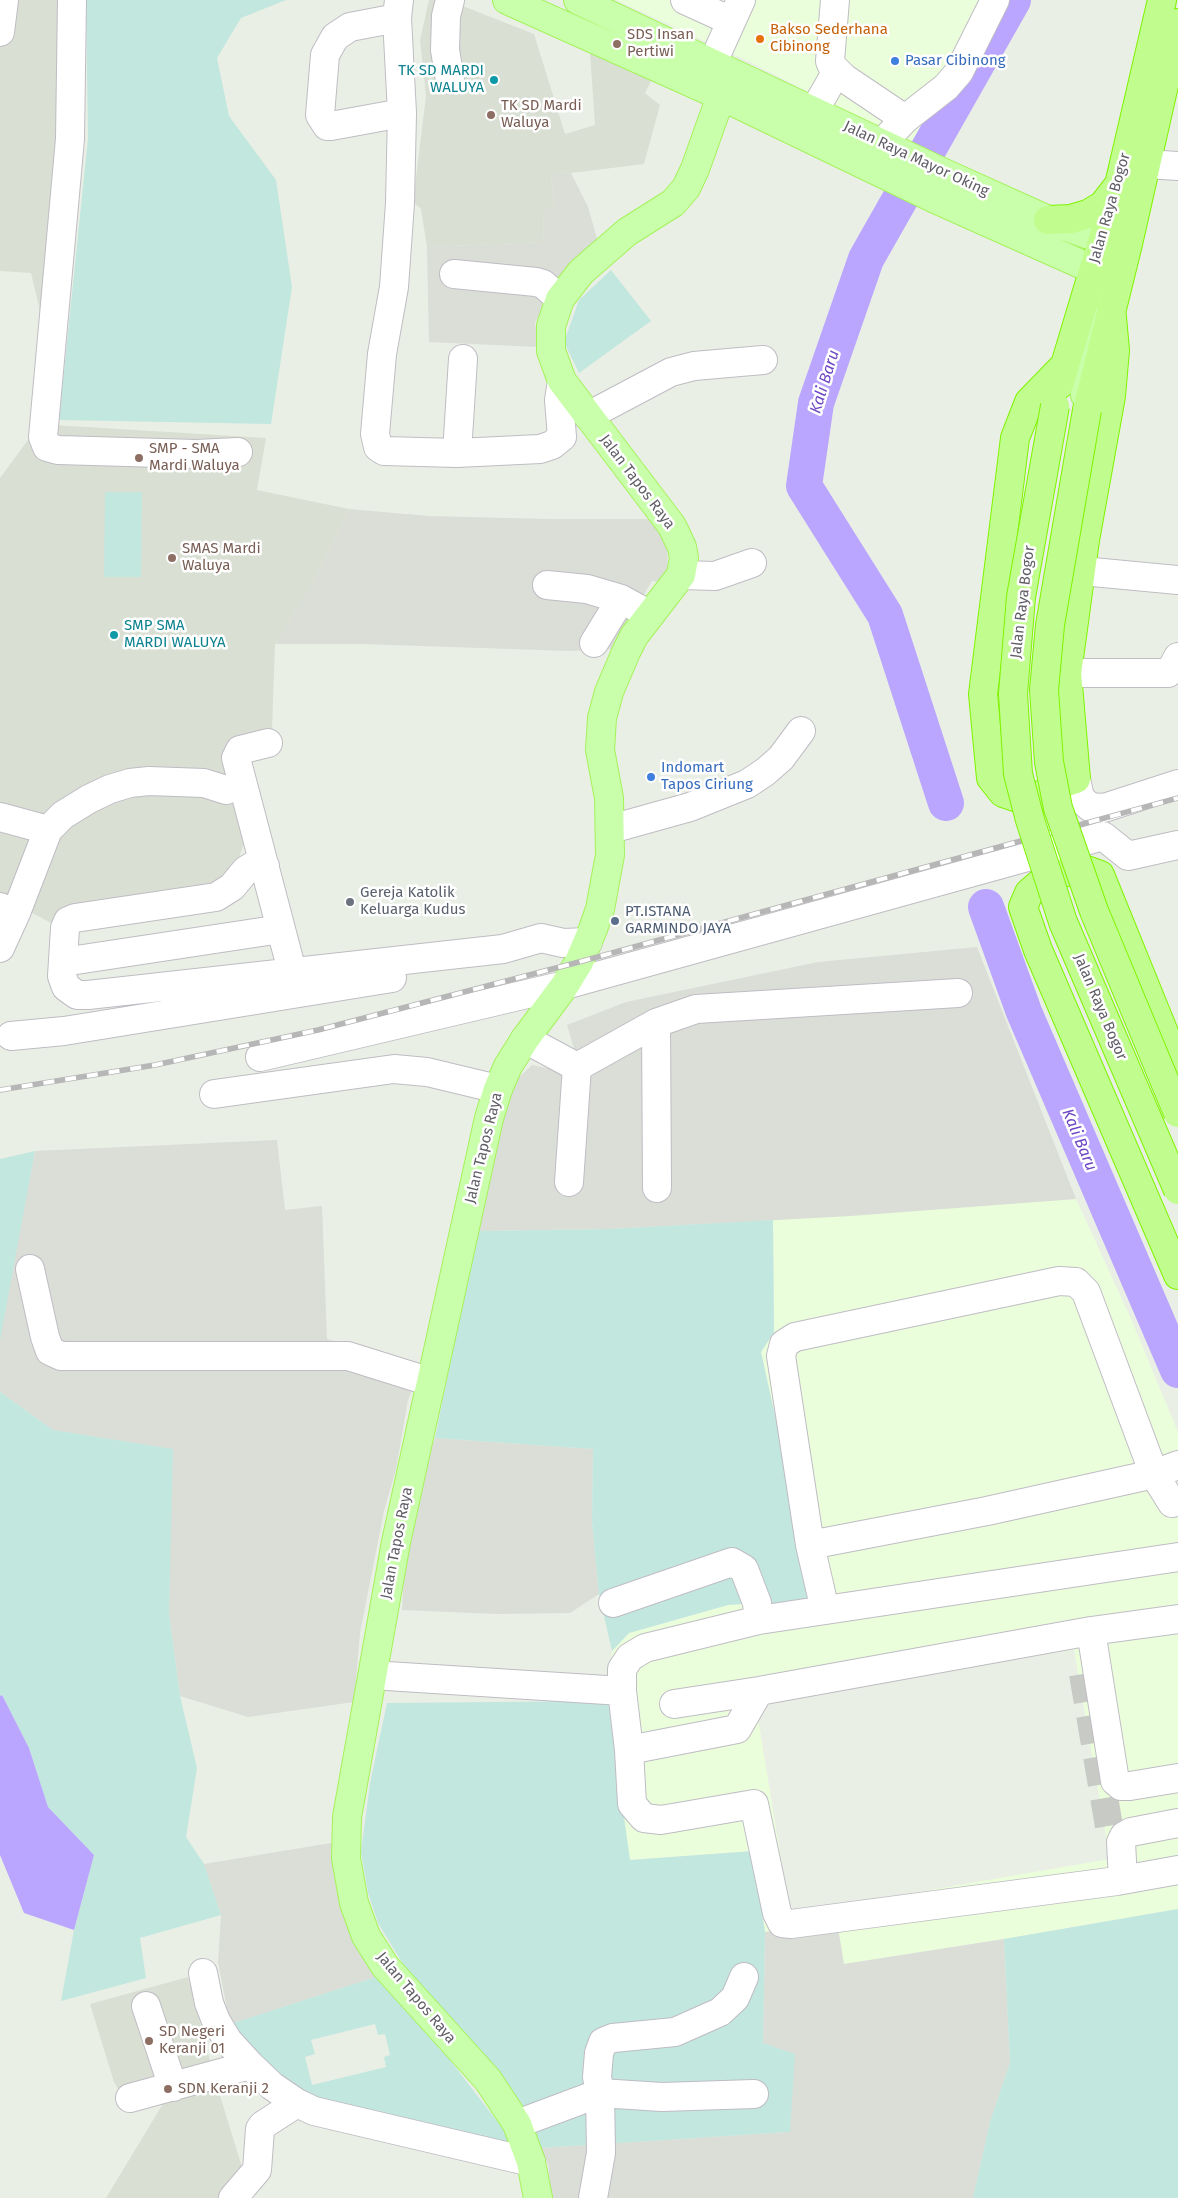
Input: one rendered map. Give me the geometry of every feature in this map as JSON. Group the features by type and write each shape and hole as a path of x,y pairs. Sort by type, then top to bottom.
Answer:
{"highway":[{"name":"Jalan Raya Bogor","path":"1162,0 1118,186 1063,367 1054,406 1021,597 1013,694 1018,774 1030,820 1064,922 1178,1190"},
{"name":"Jalan Raya Bogor","path":"1177,34 1088,407 1050,625 1044,690 1049,762 1058,808 1094,911 1178,1113"},
{"path":"1048,220 1072,220 1088,214 1103,205 1118,186"},
{"path":"1063,367 1029,402 1015,438 983,694 991,778 1003,793 1018,798 1042,795 1062,784 1076,780 1067,673 1082,571 1084,540 1111,396 1115,350 1111,307"},
{"path":"1178,1067 1100,875 1086,870 1066,872 1044,881 1030,893 1023,907 1038,950 1178,1275"}],"main road":[{"name":"Jalan Raya Mayor Oking","path":"507,0 721,96 879,173 1092,269"},
{"name":"Jalan Raya Mayor Oking","path":"578,0 713,62 944,173 1048,220 1103,240"},
{"name":"Jalan Tapos Raya","path":"538,2198 531,2162 517,2124 488,2080 385,1966 366,1936 354,1903 346,1858 347,1817 396,1542 489,1118 498,1089 525,1039 565,985 579,962 575,942 602,900 610,855 611,829 609,798 600,750 602,718 609,692 626,652 650,615 674,588 682,575 684,558 682,547 672,526 562,381 551,351 550,326 560,299 581,272 627,232 673,202 686,188 695,169 721,96"},
{"path":"1088,407 1084,390 1087,342 1106,260 1107,251 1103,240"}],"street":[{"path":"0,32 4,0"},
{"path":"72,0 70,139 43,437 47,447 58,450 196,454 238,452"},
{"path":"450,0 446,16 445,50 450,80"},
{"path":"685,0 736,11 713,62"},
{"path":"834,0 830,61 837,71 905,119"},
{"path":"888,146 905,119 946,87 959,72 995,0"},
{"path":"402,113 331,126 327,126 320,115 325,55 335,37 350,27 398,9 402,113 400,203 393,295 382,354 376,443 378,447 384,450 457,453 540,449 552,445 562,437 559,400 562,381"},
{"path":"814,111 837,71"},
{"path":"1146,164 1178,166"},
{"path":"454,274 536,282 543,284 560,299"},
{"path":"457,453 463,359"},
{"path":"588,416 671,372 694,366 763,360"},
{"path":"682,575 715,576 752,563"},
{"path":"1082,571 1178,580"},
{"path":"547,585 587,589 621,599 650,615"},
{"path":"594,642 621,599"},
{"path":"1067,673 1168,672 1178,657"},
{"path":"611,829 690,807 747,784 765,772 780,758 801,730"},
{"path":"268,743 240,750 236,758 292,971"},
{"path":"1076,780 1080,798 1090,807 1104,808 1178,784"},
{"path":"0,948 8,910 48,830 63,815 89,799 110,789 130,783 149,781 204,783 226,790"},
{"path":"0,817 48,830"},
{"path":"260,1057 565,985 1103,836 1128,856 1178,845"},
{"path":"1087,840 1100,875"},
{"path":"265,866 256,864 246,870 232,887 216,897 75,918 68,921 65,928 62,976 66,987 77,994 88,995 503,949 541,938 575,942"},
{"path":"63,962 281,929"},
{"path":"10,1036 74,1029 446,969 575,942"},
{"path":"577,1067 656,1023 696,1010 958,993"},
{"path":"656,1023 657,1188"},
{"path":"525,1039 577,1067"},
{"path":"569,1182 577,1067"},
{"path":"214,1094 394,1069 427,1072 498,1089"},
{"path":"30,1268 45,1337 50,1351 60,1356 348,1356 431,1382"},
{"path":"825,1610 810,1545 781,1356 784,1344 795,1337 1040,1285 1076,1282 1086,1292 1169,1469 1172,1503"},
{"path":"810,1545 987,1510 1169,1469"},
{"path":"1178,1557 759,1620 645,1648 630,1657 622,1668 622,1691 629,1750 632,1804 644,1818 661,1820 754,1804 777,1913 782,1922 791,1924 1120,1880 1178,1870"},
{"path":"613,1603 732,1562 744,1569 757,1603 759,1620"},
{"path":"674,1704 759,1691 1083,1633 1178,1619"},
{"path":"1083,1633 1083,1674"},
{"path":"1083,1633 1116,1781 1121,1786 1130,1786 1178,1778"},
{"path":"387,1676 622,1691"},
{"path":"629,1750 737,1729 759,1691"},
{"path":"1120,1880 1120,1842 1124,1836 1131,1832 1178,1823"},
{"path":"1110,1832 1120,1880"},
{"path":"203,1973 208,2003 228,2041 272,2086 297,2103 314,2112 531,2162"},
{"path":"593,2198 601,2153 600,2093 597,2077 599,2053 603,2042 613,2038 675,2032 720,2012 735,1998 744,1977"},
{"path":"146,2006 173,2087"},
{"path":"130,2098 250,2065"},
{"path":"517,2124 600,2093 662,2097 754,2094"},
{"path":"233,2198 256,2170 260,2129 263,2125 297,2103"}],"shaded area":[{"name":"SMP - SMA Mardi Waluya","path":"0,0 79,0 54,425 266,438 257,490 349,509 312,583 275,644 272,730 226,746 248,833 228,887 55,925 0,896 0,478 33,433 41,315 31,273 0,271"},
{"path":"86,0 286,0 241,18 217,58 229,116 276,180 292,287 271,424 59,420 88,138"},
{"name":"TK SD Mardi Waluya","path":"429,0 450,1 534,34 565,134 595,125 590,53 652,79 645,93 660,105 644,164 571,173 560,172 551,177 554,205 544,211 543,242 427,247 421,209 413,202 426,96 420,40"},
{"path":"616,0 1006,0 923,151 748,61"},
{"path":"560,172 571,173 588,207 598,242 545,303 535,323 539,347 429,342 427,247 543,242 544,211 554,205 551,177"},
{"path":"611,270 651,321 579,373 564,342 579,300"},
{"path":"105,492 142,492 141,577 104,577"},
{"path":"349,509 429,516 654,519 667,543 668,573 660,582 652,581 611,649 570,651 361,644 275,644 312,583"},
{"path":"977,947 1076,1199 851,1216 610,1229 477,1231 512,1084 532,1065 560,1071 575,1052 567,1025 626,1002 818,962"},
{"path":"277,1140 285,1210 322,1206 327,1339 422,1366 408,1400 396,1469 384,1511 360,1633 354,1702 248,1717 180,1696 169,1613 172,1449 53,1430 0,1392 0,1334 35,1151"},
{"path":"35,1151 0,1340 0,1159"},
{"path":"1076,1199 1132,1321 1178,1432 1178,1454 1170,1468 1178,1496 1178,1909 844,1964 837,1922 765,1932 753,1851 629,1860 608,1701 612,1651 629,1633 728,1605 757,1603 789,1479 761,1352 774,1332 773,1220","holes":["1074,1650 1110,1859 790,1914 755,1700"]},
{"path":"773,1220 774,1332 761,1352 816,1602 766,1614 757,1603 728,1605 629,1633 612,1651 599,1594 592,1522 593,1449 435,1438 477,1231 610,1229"},
{"path":"0,1392 53,1430 173,1449 169,1613 180,1696 197,1768 186,1837 204,1864 221,1915 140,1938 146,1978 61,2001 74,1930 94,1855 48,1807 29,1748 2,1695 0,1696"},
{"path":"435,1438 593,1449 592,1522 599,1594 570,1613 497,1614 402,1610 404,1575 417,1495"},
{"path":"2,1695 29,1748 48,1807 94,1855 74,1930 24,1913 0,1855 0,1696"},
{"path":"608,1701 630,1860 753,1851 765,1932 763,2043 795,2054 790,2132 539,2148 525,2110 501,2074 406,1969 378,1923 368,1893 361,1852 370,1783 387,1703"},
{"path":"337,1842 363,1949 376,1977 230,2024 218,1962 221,1915 204,1864"},
{"path":"1178,1909 1178,2198 973,2198 990,2122 1010,2063 1004,1939"},
{"path":"837,1922 844,1964 1004,1939 1010,2063 990,2122 973,2198 551,2198 548,2164 539,2148 790,2132 763,2043 765,1932"},
{"name":"SDN Keranji 2","path":"188,1977 214,2076 245,2177 227,2198 106,2198 167,2097 127,2103 114,2082 90,2004"},
{"path":"376,1977 449,2059 514,2143 318,2104 279,2081 230,2024","holes":["375,2024 378,2035 385,2034 390,2055 384,2057 386,2067 312,2085 305,2057 315,2054 311,2040"]}],"waterway":[{"name":"Kali Baru","path":"946,803 885,615 804,486 816,403 866,259 1013,0"},
{"name":"Kali Baru","path":"986,907 1024,1012 1178,1370"}],"tunnel":[{"path":"1083,1674 1110,1832"}],"railway":[{"path":"0,1090 155,1065 318,1030 579,962 1178,798"}],"place":[{"name":"Bakso Sederhana Cibinong","path":"760,39"},
{"name":"SDS Insan Pertiwi","path":"617,44"},
{"name":"Pasar Cibinong","path":"895,61"},
{"name":"TK SD MARDI WALUYA","path":"494,80"},
{"name":"TK SD Mardi Waluya","path":"491,115"},
{"name":"SMP - SMA Mardi Waluya","path":"139,458"},
{"name":"SMAS Mardi Waluya","path":"172,558"},
{"name":"SMP SMA MARDI WALUYA","path":"114,635"},
{"name":"Indomart Tapos Ciriung","path":"651,777"},
{"name":"Gereja Katolik Keluarga Kudus","path":"350,902"},
{"name":"PT.ISTANA GARMINDO JAYA","path":"615,921"},
{"name":"SD Negeri Keranji 01","path":"149,2041"},
{"name":"SDN Keranji 2","path":"168,2089"}]}
